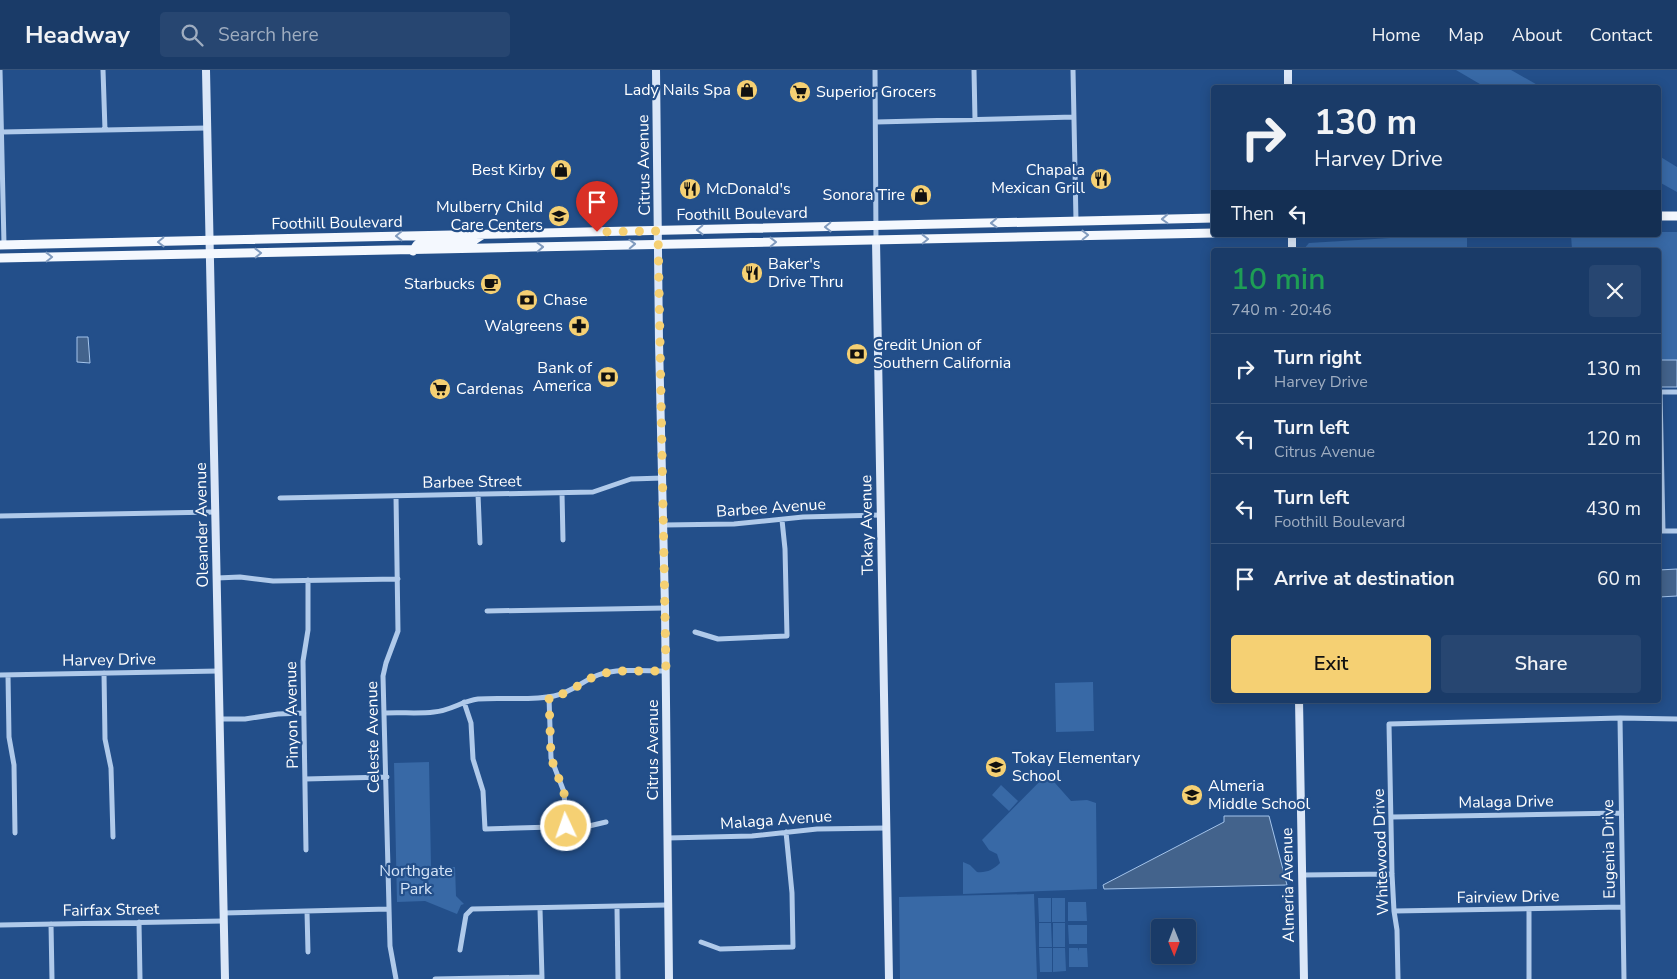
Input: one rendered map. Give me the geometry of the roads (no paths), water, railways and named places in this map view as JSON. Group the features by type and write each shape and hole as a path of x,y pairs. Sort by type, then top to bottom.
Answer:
{"main road":[{"path":"1661,216 1677,216"},
{"name":"Foothill Boulevard","path":"2,245 1211,218"},
{"name":"Foothill Boulevard","path":"0,258 413,251 658,243 1211,233"},
{"path":"413,251 417,245 472,242 483,235"}],"street":[{"path":"0,70 2,245"},
{"path":"103,70 104,130"},
{"name":"Oleander Avenue","path":"206,70 225,979"},
{"name":"Citrus Avenue","path":"656,70 669,979"},
{"name":"Tokay Avenue","path":"875,70 876,240 889,979"},
{"path":"974,70 975,120"},
{"path":"1073,70 1076,221"},
{"path":"1288,70 1288,85"},
{"path":"876,122 1074,117"},
{"path":"2,132 207,128"},
{"path":"1661,392 1677,392"},
{"name":"Barbee Street","path":"280,498 593,492 631,480 663,478"},
{"path":"562,493 563,540"},
{"path":"478,494 480,543"},
{"name":"Celeste Avenue","path":"396,496 398,631 383,676 390,946 396,979"},
{"path":"0,516 215,512"},
{"name":"Barbee Avenue","path":"664,525 734,524 821,516 881,515"},
{"path":"695,632 718,639 788,636 782,520"},
{"path":"1661,531 1677,531"},
{"path":"217,578 240,577 273,581 398,579"},
{"name":"Pinyon Avenue","path":"306,850 303,661 308,630 308,580"},
{"path":"487,611 665,608"},
{"name":"Harvey Drive","path":"0,675 219,670"},
{"path":"385,713 435,712 479,699 549,697 566,693 593,677 605,673 666,671"},
{"path":"104,673 105,739 111,768 113,837"},
{"path":"8,675 9,737 14,765 15,833"},
{"path":"549,697 551,758 564,792 566,826"},
{"path":"464,702 471,724 473,759 483,791 484,829 589,826 606,822"},
{"name":"Almeria Avenue","path":"1299,703 1304,979"},
{"path":"219,719 304,713"},
{"path":"1620,718 1677,719"},
{"name":"Whitewood Drive","path":"1398,979 1397,930 1392,874 1389,724 1620,718"},
{"name":"Eugenia Drive","path":"1620,718 1624,979"},
{"path":"305,779 386,777"},
{"name":"Malaga Drive","path":"1392,817 1621,813"},
{"name":"Malaga Avenue","path":"667,838 752,836 847,828 887,828"},
{"path":"701,942 720,949 793,947 792,892 786,832"},
{"path":"1302,876 1392,874"},
{"path":"460,950 466,915 472,909 667,905"},
{"path":"617,907 618,979"},
{"name":"Fairview Drive","path":"1394,911 1623,907"},
{"name":"Fairfax Street","path":"0,925 139,922 307,911 389,909"},
{"path":"435,979 542,978 540,909"},
{"path":"1528,909 1529,979"},
{"path":"307,911 308,952"},
{"path":"139,922 140,979"},
{"path":"51,924 52,979"}],"place":[{"name":"Lady Nails Spa","path":"747,90"},
{"name":"Superior Grocers","path":"800,92"},
{"name":"Best Kirby","path":"561,170"},
{"name":"Chapala Mexican Grill","path":"1101,179"},
{"name":"McDonald's","path":"690,189"},
{"name":"Sonora Tire","path":"921,195"},
{"name":"Mulberry Child Care Centers","path":"559,216"},
{"name":"Baker's Drive Thru","path":"752,273"},
{"name":"Starbucks","path":"491,284"},
{"name":"Chase","path":"527,300"},
{"name":"Walgreens","path":"579,326"},
{"name":"Credit Union of Southern California","path":"857,354"},
{"name":"Bank of America","path":"608,377"},
{"name":"Cardenas","path":"440,389"},
{"name":"Tokay Elementary School","path":"996,767"},
{"name":"Almeria Middle School","path":"1192,795"}],"park label":[{"name":"Northgate Park","path":"416,880"}]}
